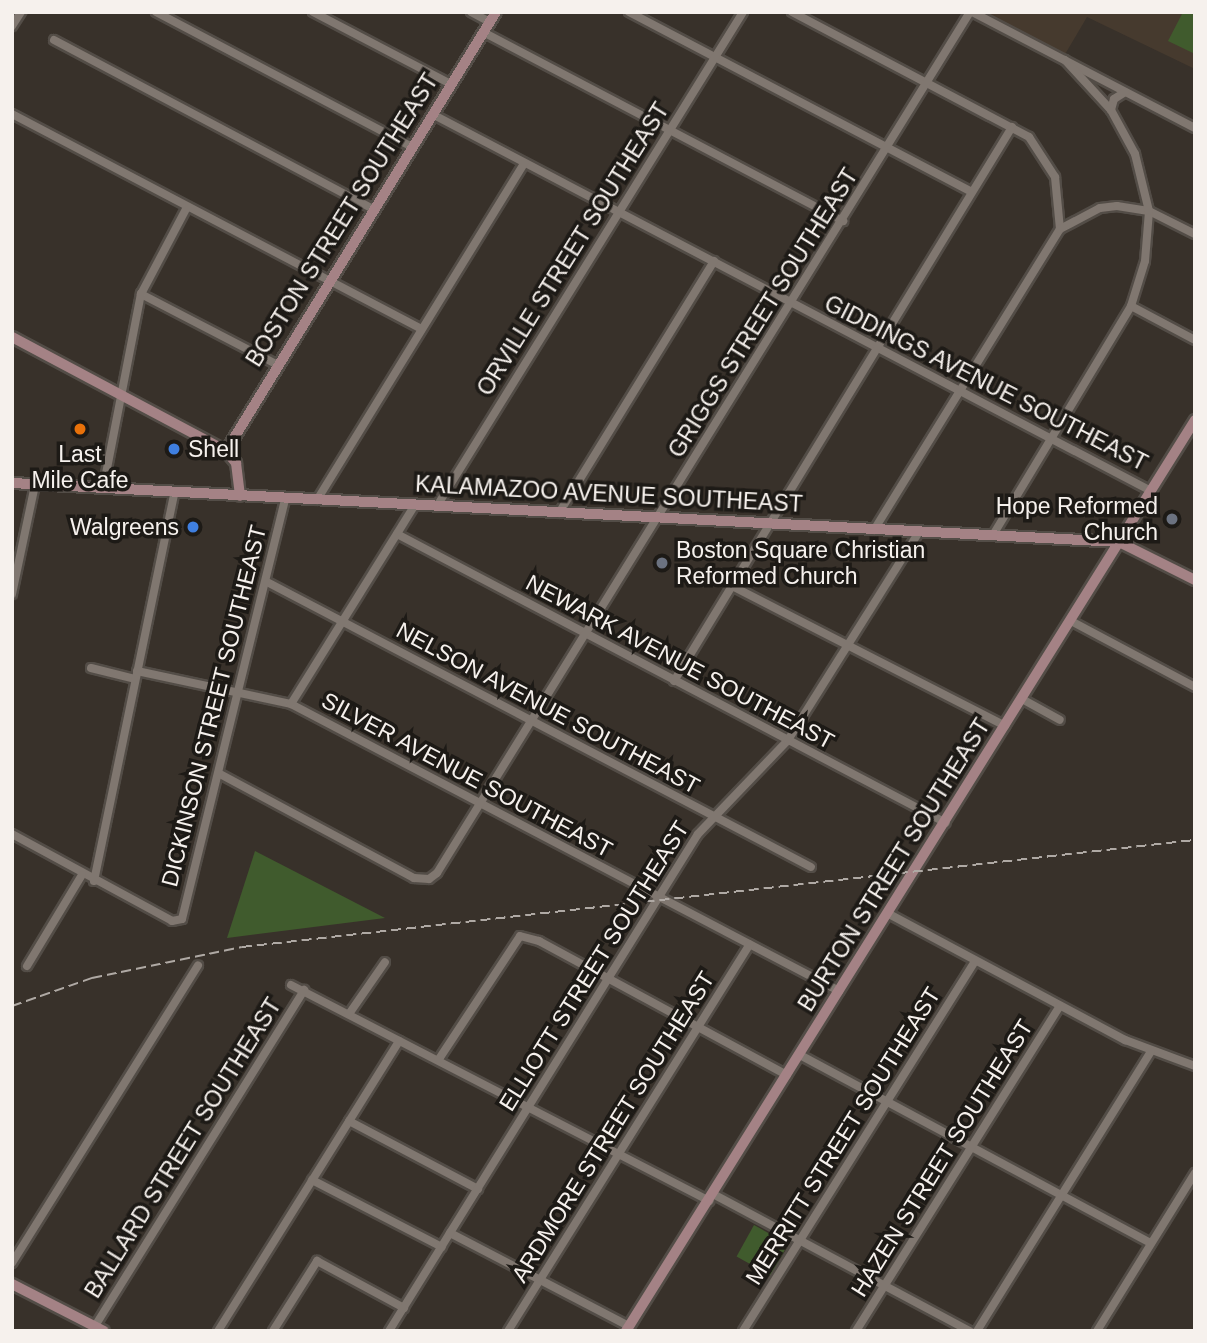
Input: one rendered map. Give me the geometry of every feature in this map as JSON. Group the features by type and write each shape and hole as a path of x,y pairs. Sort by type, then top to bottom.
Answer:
{"main road":[{"name":"BOSTON STREET SOUTHEAST","path":"226,451 328,280 490,22"},
{"path":"12,337 226,451"},
{"name":"BURTON STREET SOUTHEAST","path":"628,1328 946,823 1195,420"},
{"name":"DICKINSON STREET SOUTHEAST","path":"226,451 236,463 240,496"},
{"name":"KALAMAZOO AVENUE SOUTHEAST","path":"12,483 1119,541 1193,577"},
{"path":"12,1284 99,1328"}],"street":[{"path":"12,26 21,12"},
{"path":"156,12 412,147"},
{"path":"313,12 451,84"},
{"path":"471,12 669,130 843,221"},
{"path":"629,12 972,192"},
{"name":"ORVILLE STREET SOUTHEAST","path":"437,506 743,12"},
{"path":"792,12 1029,137 1050,165 1060,229"},
{"path":"971,12 1195,128"},
{"name":"GRIGGS STREET SOUTHEAST","path":"220,774 414,878 429,879 453,852 480,803 971,12"},
{"path":"54,40 373,209"},
{"path":"993,535 1131,306 1145,261 1149,211 1135,154 1111,110 1065,60"},
{"path":"1111,110 1114,99 1125,92"},
{"path":"12,114 421,329"},
{"name":"GIDDINGS AVENUE SOUTHEAST","path":"432,114 1151,491"},
{"path":"674,681 874,347 1012,127"},
{"path":"317,500 524,163"},
{"path":"103,489 141,294 187,207"},
{"path":"874,530 1060,229 1100,208 1149,211 1195,234"},
{"path":"559,513 714,261"},
{"path":"141,294 276,365"},
{"path":"1131,306 1195,340"},
{"path":"505,376 515,381"},
{"path":"12,594 35,485"},
{"path":"12,834 94,881 174,493"},
{"name":"DICKINSON STREET SOUTHEAST","path":"94,881 180,921 241,690 285,499"},
{"path":"291,704 415,505"},
{"name":"ELLIOTT STREET SOUTHEAST","path":"389,1331 698,834 788,740 919,532"},
{"name":"NEWARK AVENUE SOUTHEAST","path":"397,534 946,823"},
{"name":"NELSON AVENUE SOUTHEAST","path":"267,583 811,867"},
{"path":"732,586 1005,726"},
{"path":"1071,621 1195,687"},
{"name":"SILVER AVENUE SOUTHEAST","path":"91,668 241,690 291,704 839,991"},
{"path":"1022,699 1060,720"},
{"path":"27,966 82,875"},
{"path":"889,914 1151,1052 1195,1066"},
{"path":"439,1059 520,936 539,941 787,1074"},
{"name":"ARDMORE STREET SOUTHEAST","path":"508,1331 750,944"},
{"name":"MERRITT STREET SOUTHEAST","path":"743,1331 975,961"},
{"path":"349,1014 385,962"},
{"path":"12,1263 198,965"},
{"path":"291,985 620,1154 800,1240 957,1328 970,1331"},
{"name":"BALLARD STREET SOUTHEAST","path":"99,1328 304,990"},
{"name":"HAZEN STREET SOUTHEAST","path":"856,1331 1060,1006"},
{"path":"218,1331 399,1041"},
{"path":"977,1331 1151,1052"},
{"path":"800,1055 1151,1243"},
{"path":"349,1121 478,1189"},
{"path":"1097,1331 1195,1174"},
{"path":"312,1180 442,1247"},
{"path":"450,1233 628,1328"},
{"path":"284,1331 274,1328 317,1261 404,1308"}],"shaded area":[{"path":"982,12 1195,12 1195,69 1087,17 1064,56"}],"green space":[{"path":"1183,12 1195,12 1195,54 1168,41"},
{"path":"255,851 385,918 227,938"},
{"path":"754,1225 788,1244 771,1275 737,1256"}],"railway":[{"path":"12,1006 92,978 242,947 1195,840"}],"place":[{"name":"Last Mile Cafe","path":"80,429"},
{"name":"Shell","path":"174,449"},
{"name":"Hope Reformed Church","path":"1172,519"},
{"name":"Walgreens","path":"193,527"},
{"name":"Boston Square Christian Reformed Church","path":"662,563"}]}
